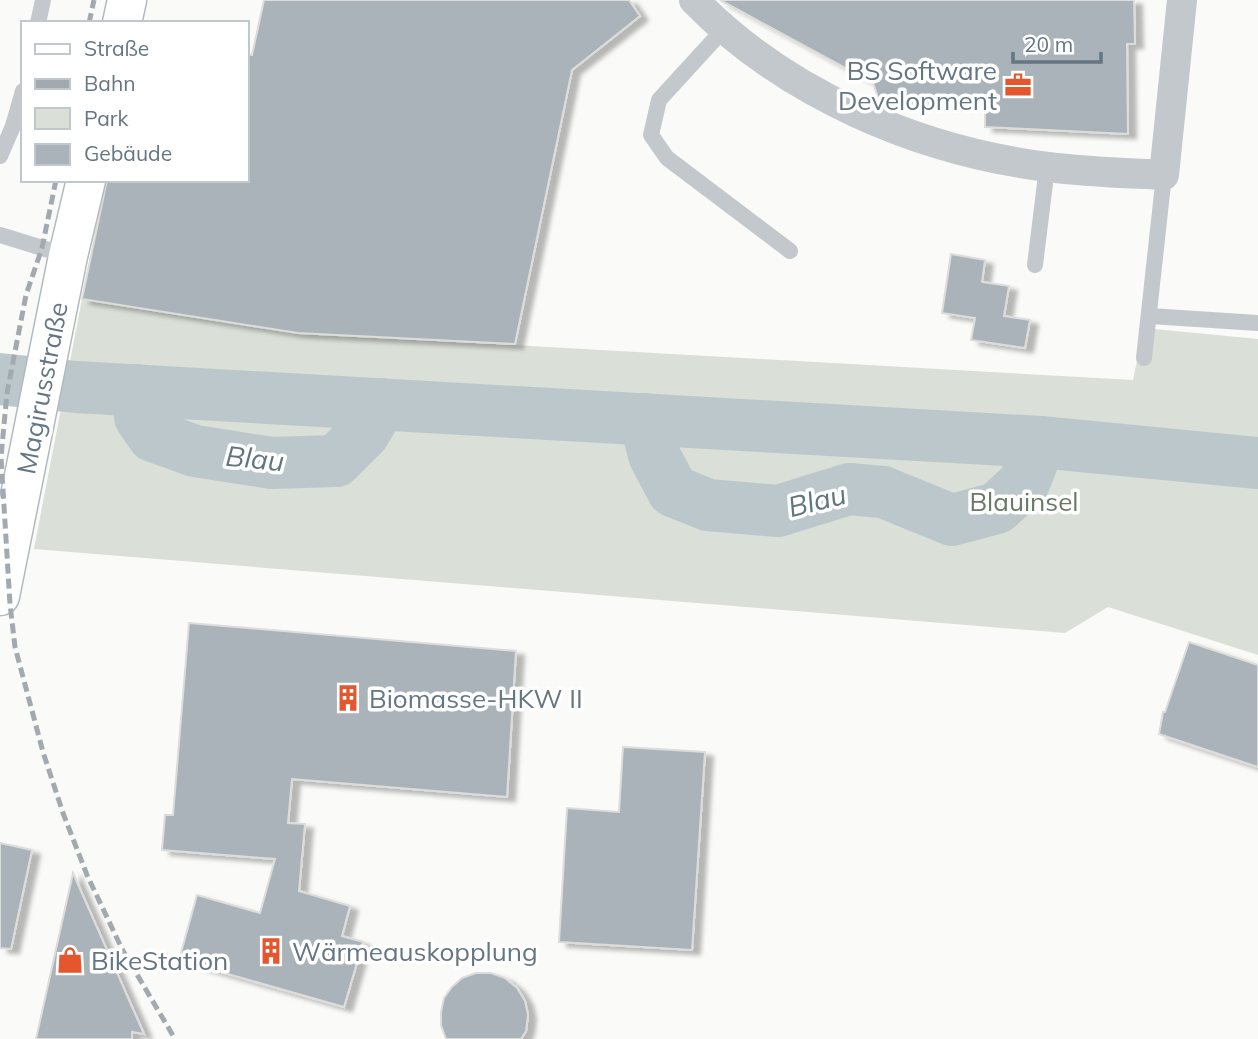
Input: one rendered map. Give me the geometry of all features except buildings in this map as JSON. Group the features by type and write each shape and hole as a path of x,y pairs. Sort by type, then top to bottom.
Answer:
{"street":[{"path":"122,21 127,0"},
{"path":"694,0 723,30 789,75 860,115 982,156 1047,167 1164,175 1182,0"},
{"name":"Magirusstraße","path":"0,596 68,256 86,182"}],"lane":[{"path":"38,21 43,0"},
{"path":"723,30 659,100 651,135 667,158 790,251"},
{"path":"0,156 21,99"},
{"path":"1035,265 1047,167"},
{"path":"1144,358 1164,175"},
{"path":"0,235 68,256"},
{"path":"1150,316 1258,323"}],"green space":[{"name":"Blauinsel","path":"82,299 298,333 1133,380 1144,328 1258,339 1258,655 1108,607 1065,633 34,549"}],"waterway":[{"name":"Blau","path":"0,379 76,387 1040,442 1258,463"},
{"name":"Blau","path":"136,390 140,417 153,436 195,451 272,463 336,461 364,433 381,404"},
{"name":"Blau","path":"645,419 654,455 673,491 708,505 778,511 849,489 883,492 952,520 997,508 1024,483 1040,442"}],"railway":[{"path":"89,21 94,0"},
{"path":"56,182 42,248 26,295 7,393 1,457 15,647 43,752 87,875 122,949 175,1039"}],"place":[{"name":"BS Software Development","path":"1018,85"},
{"name":"Biomasse-HKW II","path":"348,698"},
{"name":"Wärmeauskopplung","path":"271,951"},
{"name":"BikeStation","path":"70,960"}]}
